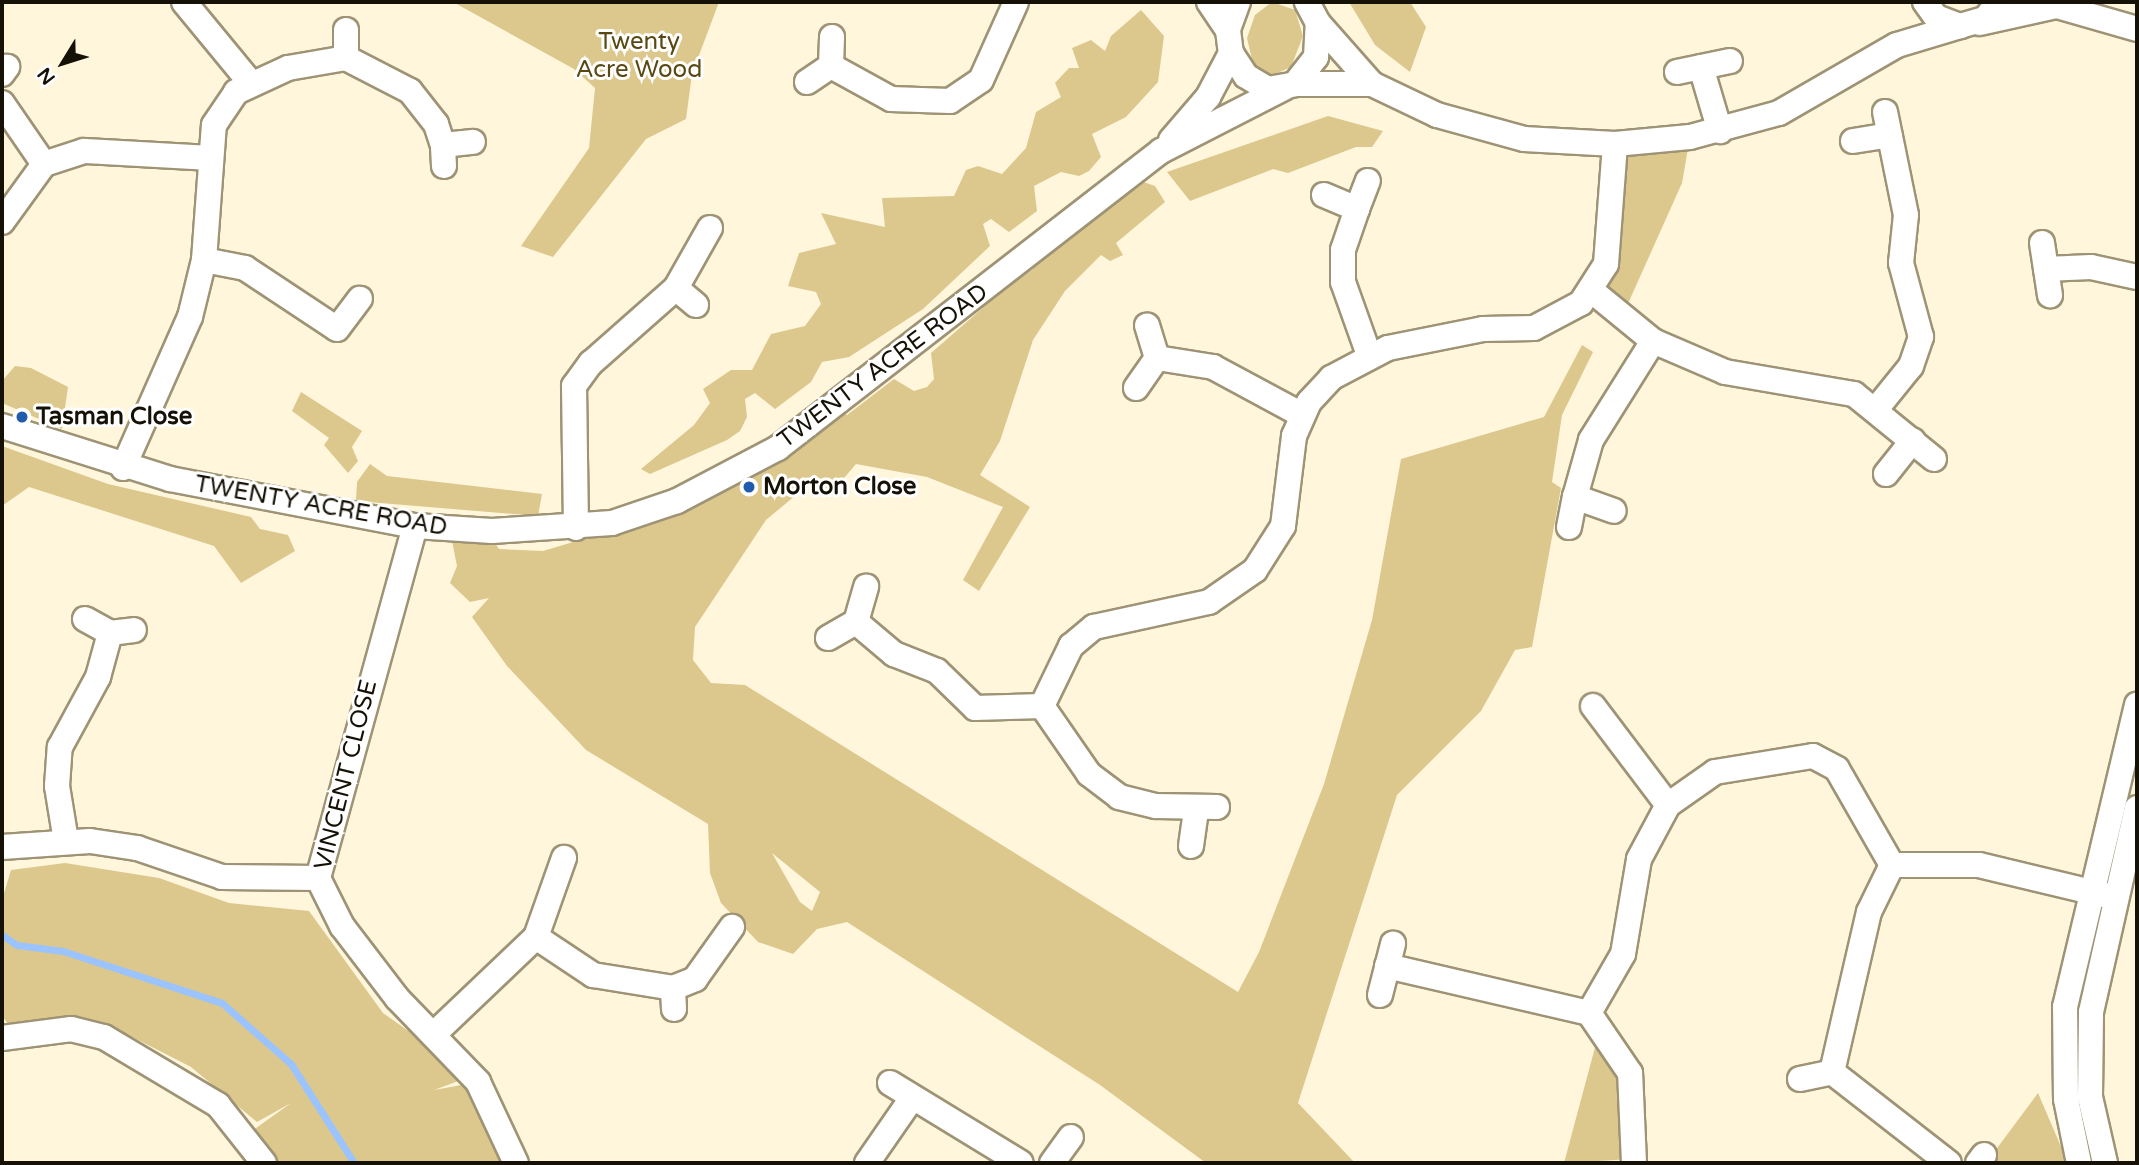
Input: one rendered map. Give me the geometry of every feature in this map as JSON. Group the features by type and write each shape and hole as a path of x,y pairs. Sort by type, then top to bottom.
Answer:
{"street":[{"path":"184,2 250,82"},
{"path":"831,66 891,99 950,101 981,80 1016,2"},
{"path":"1209,2 1229,42 1256,85 1372,84 1479,129 1615,144 1720,131 1822,93 1897,45 2048,5 2137,29"},
{"name":"TWENTY ACRE ROAD","path":"1161,151 1208,97 1229,42 1238,2"},
{"path":"1897,45 1919,2"},
{"path":"1925,2 1936,17 1966,26"},
{"path":"1966,26 1999,2"},
{"path":"1290,86 1316,57 1312,9"},
{"path":"1312,9 1372,84"},
{"path":"346,30 346,58"},
{"path":"831,66 832,37"},
{"path":"123,468 190,317 204,260 208,158 214,125 250,82 346,58 410,91 436,124 443,156 473,142"},
{"path":"1720,131 1689,70 1730,61"},
{"path":"807,82 831,66"},
{"name":"TWENTY ACRE ROAD","path":"2,426 123,468 415,526 576,528 677,501 778,448 1161,151 1290,86"},
{"path":"2,103 44,164"},
{"path":"1853,141 1887,124 1906,215 1901,263 1921,337 1911,366 1877,408"},
{"path":"1042,706 1071,646 1094,627 1209,601 1255,570 1283,526 1290,453 1302,415 1331,378 1370,355 1483,329 1534,328 1567,314 1592,291 1609,250 1615,144"},
{"path":"2,222 44,164 84,151 208,158"},
{"path":"1368,181 1343,250 1343,282 1370,355"},
{"path":"1324,195 1357,209"},
{"path":"576,528 574,386 591,363 676,288 709,228"},
{"path":"2042,243 2050,295"},
{"path":"204,260 245,268 337,330 360,299"},
{"path":"2046,269 2091,267 2137,277"},
{"path":"676,288 696,305"},
{"path":"1592,291 1653,341 1725,372 1838,389 1877,408 1934,459"},
{"path":"1146,325 1157,358"},
{"path":"1569,527 1591,440 1653,341"},
{"path":"1157,358 1213,367 1302,415"},
{"path":"1136,388 1157,358"},
{"path":"1886,474 1913,440"},
{"path":"1575,497 1614,511"},
{"name":"VINCENT CLOSE","path":"415,526 318,878 342,926 491,1101 516,1163"},
{"path":"828,638 856,622 866,586"},
{"path":"66,841 57,786 60,747 122,632 85,619"},
{"path":"856,622 894,654 937,671 975,708 1042,706"},
{"path":"2105,1163 2089,1055 2105,896 2137,704"},
{"path":"1042,706 1103,787 1136,803 1207,808 1191,846"},
{"path":"1593,706 1668,805"},
{"path":"1589,1013 1623,954 1639,859 1668,805 1715,772 1813,756 1837,769 1892,865"},
{"path":"2079,1163 2062,1055 2065,1007 2137,808"},
{"path":"2,847 66,841 137,848 232,879 318,878"},
{"path":"433,1035 536,937 564,858"},
{"path":"1892,865 1979,865 2105,896"},
{"path":"1832,1072 1869,912 1892,865"},
{"path":"536,937 593,975 674,998 695,979 732,927"},
{"path":"1380,995 1390,955 1589,1013 1630,1073 1627,1162"},
{"path":"2,1038 71,1029 104,1037 218,1105 264,1163"},
{"path":"1800,1079 1832,1072"},
{"path":"1832,1072 1949,1163"},
{"path":"890,1083 1021,1163"},
{"path":"867,1163 912,1098"},
{"path":"1052,1163 1071,1138"}],"green space":[{"name":"Twenty Acre Wood","path":"453,2 719,2 692,74 686,119 646,139 553,257 521,246 589,148 595,88 574,69"},
{"path":"1272,2 1295,10 1303,36 1291,67 1271,76 1253,64 1247,38 1255,15"},
{"path":"1349,2 1410,2 1426,27 1410,72 1375,45"},
{"path":"1141,10 1164,36 1158,82 1126,117 1092,134 1101,157 1089,171 1079,176 1061,172 1034,186 1037,211 1009,232 991,219 983,224 990,246 923,309 849,357 822,362 811,382 775,409 755,393 745,399 747,417 740,431 727,440 650,474 641,469 694,425 710,403 703,389 731,370 752,370 771,334 805,326 821,304 816,292 788,286 799,253 836,244 821,213 885,227 882,198 954,196 966,170 978,166 1002,174 1026,148 1036,112 1061,97 1055,83 1069,68 1079,68 1072,48 1091,40 1105,51 1111,36"},
{"path":"1328,116 1383,131 1372,147 1356,147 1288,173 1273,169 1190,201 1167,172"},
{"path":"1690,137 1682,183 1622,317 1600,278 1615,144"},
{"path":"1138,180 1155,186 1165,202 1116,243 1123,255 1110,261 1101,255 1065,291 1033,340 1000,441 980,475 1030,507 979,591 963,580 1003,507 927,477 856,464 827,498 808,485 766,520 695,627 693,660 711,683 745,685 1238,992 1259,952 1324,784 1372,620 1401,459 1544,417 1582,345 1593,352 1562,415 1552,482 1561,488 1532,647 1515,650 1481,711 1397,795 1298,1103 1355,1163 1206,1163 1100,1085 847,922 817,929 793,954 758,942 721,903 710,873 708,824 586,750 507,666 472,617 489,598 470,602 450,583 457,566 452,541 471,533 492,539 499,549 543,551 701,504 787,456 837,410 847,415 894,379 914,391 927,387 934,379 931,353 985,306 988,294 1032,270 1041,252 1076,233 1085,212 1121,198","holes":["772,853 820,892 812,911 800,902"]},
{"path":"15,366 31,368 68,387 62,429 2,403 2,381"},
{"path":"301,392 362,431 352,447 358,461 348,473 324,445 329,438 292,411"},
{"path":"2,446 108,484 251,517 260,529 288,535 295,551 241,583 214,546 29,487 2,506"},
{"path":"370,464 387,476 542,494 538,516 356,501 357,482"},
{"path":"65,863 159,878 229,903 309,911 383,1013 472,1076 434,1090 478,1082 515,1163 263,1163 249,1133 291,1103 257,1122 191,1067 109,1025 77,1018 7,1023 2,1015 2,900 11,870"},
{"path":"1601,1025 1632,1068 1632,1159 1564,1163"},
{"path":"2038,1093 2068,1163 1986,1163"}],"waterway":[{"path":"2,935 17,945 63,951 222,1003 291,1064 354,1163"}],"place":[{"name":"Tasman Close","path":"22,417"},
{"name":"Morton Close","path":"749,487"}]}
